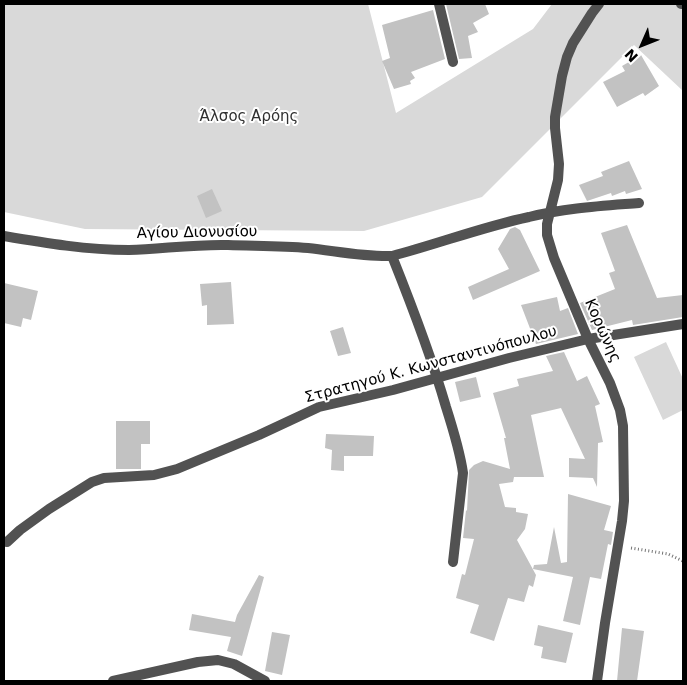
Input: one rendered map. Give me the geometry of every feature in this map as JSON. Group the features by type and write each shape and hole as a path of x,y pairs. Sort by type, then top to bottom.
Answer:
{"street":[{"path":"439,4 453,62"},
{"name":"Κορώνης","path":"597,681 624,501 623,426 620,410 610,383 588,339 550,246 547,224 558,180 559,164 555,117 562,76 573,44 599,4"},
{"name":"Αγίου Διονυσίου","path":"4,236 67,246 105,249 129,250 226,245 301,247 373,256 392,256 508,222 550,212 639,203"},
{"path":"392,256 420,326 438,378 457,444 463,473 453,562"},
{"name":"Στρατηγού Κ. Κωνσταντινόπουλου","path":"7,542 49,509 92,482 104,478 154,475 178,469 319,407 393,390 588,339 683,324"},
{"path":"113,681 198,662 218,660 234,664 265,681"}],"path":[{"path":"618,546 668,554 683,561"}],"green space":[{"name":"Άλσος Αρόης","path":"4,4 368,4 396,113 533,29 552,4 683,4 683,91 634,45 482,197 364,231 85,229 4,212"},
{"path":"666,342 683,379 683,410 663,420 634,357"}],"building":[{"path":"446,4 485,4 489,14 473,23 478,32 468,36 472,58 459,59"},
{"path":"433,10 445,59 411,72 415,78 410,81 411,84 394,89 382,61 390,58 382,25"},
{"path":"641,55 659,86 645,96 643,93 617,107 603,82 625,71 622,66"},
{"path":"629,161 642,189 626,194 625,191 612,196 611,193 587,201 579,185 603,176 601,172"},
{"path":"212,189 222,211 206,218 197,196"},
{"path":"627,225 657,298 683,295 683,317 633,325 632,320 592,330 580,303 615,289 609,273 615,271 601,233"},
{"path":"515,227 520,230 540,271 473,300 468,287 509,269 498,249 510,229"},
{"path":"231,282 234,324 207,325 207,305 202,306 200,284"},
{"path":"4,283 38,291 31,320 23,318 21,327 4,323"},
{"path":"557,297 560,311 568,308 578,334 536,344 521,305"},
{"path":"343,327 351,353 338,356 330,331"},
{"path":"564,352 577,381 587,376 600,404 595,406 603,442 598,443 597,487 593,478 569,477 569,458 585,459 561,408 531,415 544,477 514,477 513,482 499,484 505,507 516,508 516,512 528,514 525,529 517,540 536,575 533,587 529,585 524,602 508,598 494,641 470,633 479,605 456,598 462,574 465,575 474,539 463,538 467,511 469,470 474,465 483,461 510,469 504,438 506,438 493,393 519,386 517,379 553,371 546,356"},
{"path":"476,377 481,397 460,402 455,382"},
{"path":"116,421 150,421 150,444 141,444 141,469 116,469"},
{"path":"326,434 374,436 373,456 344,456 344,471 331,470 332,450 325,448"},
{"path":"568,494 611,506 604,530 613,532 611,545 608,544 601,579 590,577 580,625 563,621 573,577 533,569 534,565 547,564 554,527 561,563 567,562"},
{"path":"259,575 264,577 242,656 227,651 231,637 189,630 192,614 235,622"},
{"path":"538,625 573,633 566,663 541,658 543,647 534,645"},
{"path":"622,628 644,631 637,681 617,681"},
{"path":"272,632 290,635 282,675 265,671"}]}
